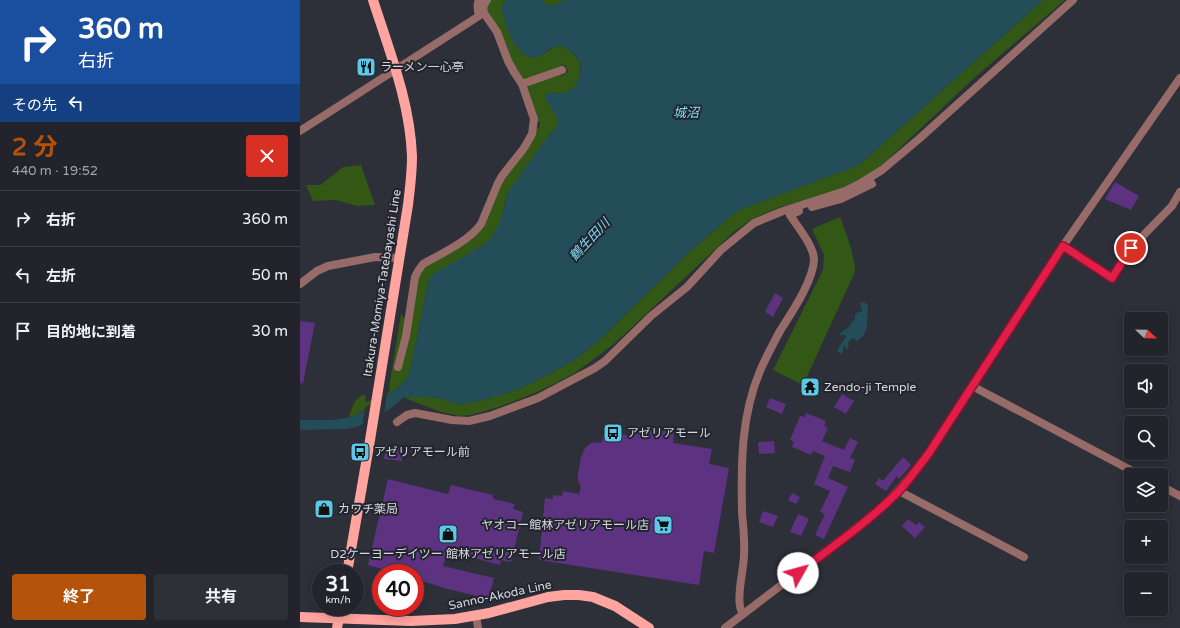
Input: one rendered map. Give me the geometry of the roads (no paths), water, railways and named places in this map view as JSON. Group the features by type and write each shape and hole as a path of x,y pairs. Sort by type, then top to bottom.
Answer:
{"main road":[{"name":"Itakura-Momiya-Tatebayashi Line","path":"349,564 408,205 412,157 408,117 396,70 373,0"},
{"name":"Sanno-Akoda Line","path":"300,617 338,623 433,621 476,616 548,597 580,594 593,597 615,606 649,628"}],"street":[{"path":"300,131 479,16 479,0"},
{"path":"398,367 406,336 415,277 418,270 424,264 468,238 478,229 482,224 498,183 524,148 532,134 534,119 522,84 508,61 497,32 484,13 483,7 487,0"},
{"path":"397,422 407,415 415,413 452,420 469,421 486,417 538,398 595,368 605,361 651,316 687,287 721,250 754,223 783,211 845,190 861,183 882,170 920,138 1073,0"},
{"path":"522,84 562,70"},
{"path":"725,628 877,512 899,491 929,453 1063,246 1180,78"},
{"path":"743,614 740,606 740,594 744,569 742,448 747,410 754,385 765,360 802,295 813,263 813,253 808,242 790,215 841,199 872,184"},
{"path":"1063,246 1112,278 1131,248 1172,206 1180,192"},
{"path":"300,284 317,271 328,266 375,257 399,258"},
{"path":"972,386 1127,468"},
{"path":"1168,490 1180,496"},
{"path":"899,491 1024,558"},
{"path":"476,616 478,628"}],"water":[{"name":"城沼","path":"506,0 542,0 544,3 553,5 564,0 1043,0 859,165 737,211 689,252 603,337 574,360 519,389 483,400 462,404 439,398 404,397 390,409 359,426 347,429 300,430 300,420 334,420 351,417 363,412 400,386 409,375 429,279 433,274 485,244 489,240 496,231 510,189 550,134 558,127 557,118 545,98 546,94 564,93 573,89 581,70 579,60 572,52 559,45 548,50 541,56 532,57 525,55 519,50 510,36 502,12 502,7"},
{"path":"863,302 868,306 866,331 860,339 856,341 854,338 851,339 848,343 849,346 847,349 843,346 843,352 841,354 837,351 846,337 845,335 839,334 849,327 855,320 855,315 858,312 862,312 860,309 860,303"}],"place":[{"name":"ラーメン一心亭","path":"366,67"},
{"name":"Zendo-ji Temple","path":"810,387"},
{"name":"アゼリアモール","path":"613,433"},
{"name":"アゼリアモール前","path":"360,452"},
{"name":"カワチ薬局","path":"324,509"},
{"name":"ヤオコー館林アゼリアモール店","path":"663,525"},
{"name":"D2ケーヨーデイツー 館林アゼリアモール店","path":"448,534"}],"water label":[{"name":"鶴生田川","path":"589,239"}]}
